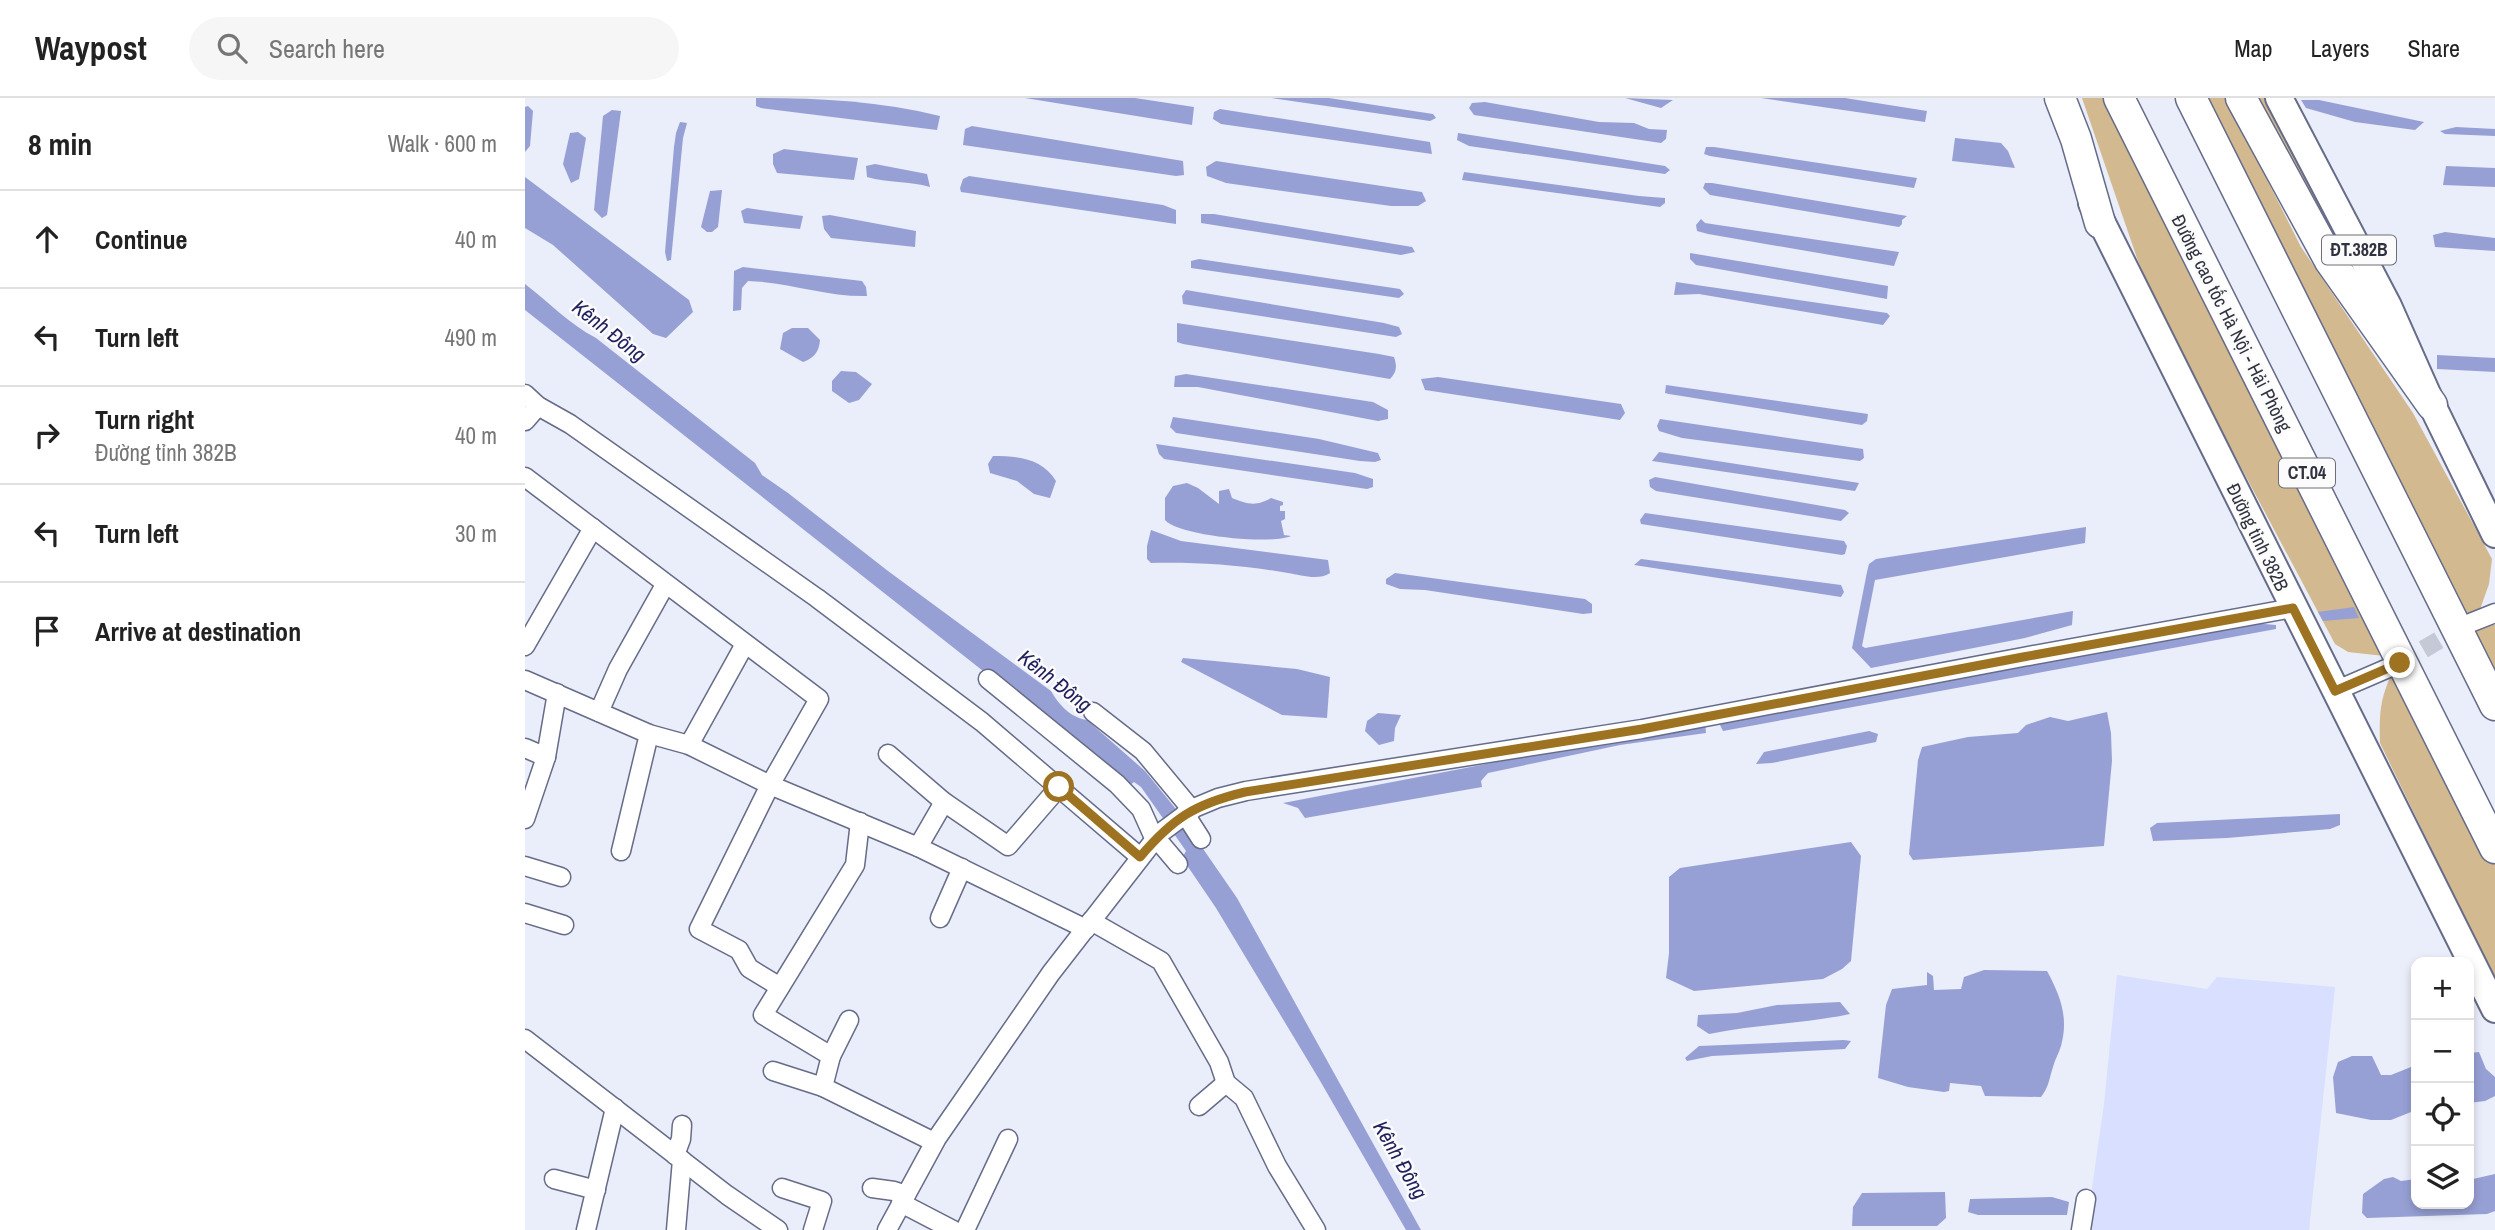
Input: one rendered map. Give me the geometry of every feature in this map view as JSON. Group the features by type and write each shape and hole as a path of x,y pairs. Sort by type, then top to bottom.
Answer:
{"highway":[{"path":"2060,98 2100,223"},
{"name":"Đường cao tốc Hà Nội - Hải Phòng","path":"2119,98 2495,848"},
{"path":"2191,98 2495,705"},
{"path":"2241,98 2330,261 2432,405"}],"main road":[{"name":"Đường tỉnh 382B","path":"2049,98 2100,223 2194,404 2293,608 2495,1009"},
{"name":"ĐT.382B","path":"2279,98 2388,306 2432,405 2495,534"}],"street":[{"path":"525,421 532,400 817,598 982,722 1140,857"},
{"path":"525,477 818,699 770,785 699,929 739,950 749,968 781,987"},
{"path":"525,646 593,528"},
{"path":"599,712 618,669 665,585"},
{"path":"887,1230 934,1142 1051,973 1157,837 1188,812 1217,798 1642,729 2293,608"},
{"path":"2465,625 2495,613"},
{"path":"689,745 745,644"},
{"path":"2335,691 2400,663"},
{"path":"988,679 1117,784 1141,808 1157,837 1178,864"},
{"path":"525,680 649,734 689,745 770,785 918,847 1161,961 1219,1062 1226,1083 1244,1098 1277,1166 1316,1230"},
{"path":"525,819 546,757 557,693"},
{"path":"1093,712 1143,751 1188,812 1202,839"},
{"path":"621,851 649,734"},
{"path":"525,748 546,757"},
{"path":"888,754 944,802 1008,846 1059,787"},
{"path":"918,847 944,802"},
{"path":"831,1056 764,1015 855,865 860,822"},
{"path":"525,866 561,877"},
{"path":"940,918 963,868"},
{"path":"525,913 564,925"},
{"path":"823,1087 831,1056 849,1020"},
{"path":"525,1038 778,1230"},
{"path":"773,1071 823,1087 934,1142"},
{"path":"1199,1107 1226,1083"},
{"path":"586,1230 615,1108"},
{"path":"676,1230 682,1125"},
{"path":"872,1188 897,1191 903,1199 957,1229 1008,1139"},
{"path":"554,1179 596,1190"},
{"path":"782,1188 821,1201 813,1230"},
{"path":"2081,1230 2086,1199"}],"shaded area":[{"path":"2082,98 2116,98 2384,656 2348,652 2335,644 2168,330 2138,261"},
{"path":"2199,98 2226,98 2301,247 2413,413 2492,559 2489,584 2478,615 2463,621"},
{"path":"2252,98 2267,98 2360,277 2343,258"},
{"path":"2495,625 2495,684 2472,638 2474,626"},
{"path":"2393,671 2495,852 2495,980 2380,743 2381,706"},
{"path":"2117,975 2207,989 2217,977 2335,987 2309,1230 2086,1230 2104,1104"}],"water":[{"path":"756,98 848,101 940,116 937,130 761,108 756,106"},
{"path":"1025,98 1135,98 1194,107 1192,125"},
{"path":"1271,98 1329,98 1433,114 1436,118 1430,121"},
{"path":"1625,98 1673,100 1661,108"},
{"path":"1761,98 1845,98 1927,111 1925,122"},
{"path":"2301,100 2319,100 2424,122 2415,130 2355,122 2306,108"},
{"path":"1485,102 1599,122 1634,123 1649,129 1667,130 1666,139 1661,143 1474,115 1469,108 1472,103"},
{"path":"528,106 533,111 530,146 525,152 525,107"},
{"path":"1220,109 1430,142 1432,154 1221,124 1213,119 1214,112"},
{"path":"612,110 621,111 607,215 602,218 594,210 603,116"},
{"path":"680,122 687,123 683,138 671,260 667,261 665,252 674,147"},
{"path":"972,126 1183,161 1184,175 963,145 965,129"},
{"path":"2456,127 2495,129 2495,136 2445,134 2440,131"},
{"path":"578,132 586,138 579,179 571,183 563,164 570,133"},
{"path":"1458,133 1665,166 1670,170 1665,174 1469,146 1457,140"},
{"path":"1955,138 2001,143 2008,151 2015,168 1952,161"},
{"path":"1706,147 1917,178 1914,188 1710,156 1704,154"},
{"path":"784,149 858,158 854,180 777,173 773,154"},
{"path":"1216,161 1422,192 1426,201 1418,206 1391,206 1226,183 1207,176 1206,167"},
{"path":"875,164 927,174 930,187 867,177 866,166"},
{"path":"2446,166 2495,168 2495,187 2443,185"},
{"path":"1464,172 1665,198 1665,203 1660,207 1462,180"},
{"path":"969,176 1163,205 1176,210 1176,224 961,192 963,179"},
{"path":"525,177 689,300 693,312 666,338 653,334 553,245 525,228"},
{"path":"1705,183 1907,216 1899,227 1710,195 1703,188"},
{"path":"722,190 718,227 707,232 701,227 710,191"},
{"path":"747,208 803,216 800,229 744,223 741,211"},
{"path":"1201,214 1412,247 1415,252 1401,255 1201,223"},
{"path":"830,215 916,231 915,247 831,238 824,229 822,216"},
{"path":"1701,219 1705,223 1899,252 1894,266 1708,234 1697,231 1696,225"},
{"path":"2445,232 2495,238 2495,251 2435,247 2433,235"},
{"path":"1690,253 1888,286 1887,299 1696,265 1690,259"},
{"path":"1199,259 1400,289 1404,294 1399,298 1191,268 1191,261"},
{"path":"743,267 862,281 867,296 748,281 742,288 741,310 733,311 734,271"},
{"path":"1676,282 1887,313 1890,316 1883,325 1699,294 1674,295"},
{"path":"525,284 755,463 762,475 1051,691 1066,710 1087,720 1145,771 1189,825 1237,898 1421,1230 1406,1230 1319,1079 1216,908 1182,858 1186,851 1141,787 1134,782 1129,786 525,310"},
{"path":"1186,290 1384,323 1399,327 1402,334 1396,337 1183,304 1182,296"},
{"path":"1177,323 1394,357 1396,369 1390,379 1183,344 1177,342"},
{"path":"792,328 808,328 820,340 810,359 803,362 780,349 783,333"},
{"path":"2437,355 2495,358 2495,372 2437,369"},
{"path":"841,371 856,372 872,384 859,400 849,403 832,391 832,381"},
{"path":"1186,374 1373,402 1388,410 1388,419 1378,421 1198,387 1174,387 1175,376"},
{"path":"1438,377 1621,404 1625,413 1620,420 1425,390 1421,379"},
{"path":"1666,385 1868,414 1867,421 1862,425 1669,394 1665,393"},
{"path":"1173,417 1319,439 1378,453 1381,460 1360,461 1176,433 1170,427"},
{"path":"1660,419 1863,449 1864,458 1860,461 1682,438 1659,431 1657,426"},
{"path":"1156,444 1355,473 1373,479 1373,487 1367,489 1164,459"},
{"path":"1659,452 1859,483 1855,491 1652,461"},
{"path":"993,456 1020,458 1044,467 1056,481 1050,498 1034,494 1017,481 990,473 988,464"},
{"path":"1655,477 1845,510 1849,513 1841,521 1656,491 1650,487 1649,480"},
{"path":"1187,483 1219,504 1219,491 1229,489 1232,498 1247,503 1261,503 1271,498 1283,502 1280,511 1285,511 1285,519 1281,521 1284,535 1291,536 1265,540 1246,539 1188,531 1174,526 1165,520 1165,498 1173,486"},
{"path":"1645,513 1844,541 1847,546 1845,554 1842,555 1641,524 1640,520"},
{"path":"2086,527 2085,543 1875,580 1862,646 1865,648 2073,611 2072,625 2025,638 1871,668 1852,648 1869,564 1876,559"},
{"path":"1151,530 1181,541 1328,560 1330,573 1309,577 1237,566 1151,563 1147,559 1147,546"},
{"path":"1641,559 1841,585 1844,592 1841,597 1634,565"},
{"path":"1395,573 1585,599 1592,604 1592,613 1583,614 1425,590 1400,589 1386,584 1386,579"},
{"path":"2354,607 2359,618 2323,621 2318,612"},
{"path":"2253,623 2276,625 2276,629 1723,731 1720,725 1723,720"},
{"path":"1183,658 1297,669 1330,677 1327,718 1282,715 1181,662"},
{"path":"2107,712 2112,761 2104,846 1913,860 1909,854 1918,760 1922,747 1968,737 2018,733 2026,725 2050,717 2068,721"},
{"path":"1378,713 1401,715 1395,728 1394,741 1379,745 1365,731 1367,721"},
{"path":"1705,722 1706,733 1620,745 1488,773 1481,781 1482,787 1305,818 1298,808 1283,803"},
{"path":"1869,731 1878,734 1876,742 1756,764 1764,752"},
{"path":"2340,814 2340,825 2330,829 2227,838 2153,841 2150,828 2157,823"},
{"path":"1851,842 1861,856 1851,961 1842,969 1823,979 1694,991 1666,978 1669,953 1669,877 1680,868"},
{"path":"1984,970 2047,971 2056,989 2064,1016 2063,1035 2041,1097 1985,1096 1981,1086 1950,1083 1949,1091 1944,1092 1908,1087 1878,1078 1886,1005 1892,989 1927,985 1927,972 1933,976 1934,990 1961,989 1964,977"},
{"path":"1840,1002 1850,1014 1709,1034 1697,1026 1698,1015 1737,1013 1777,1005"},
{"path":"1851,1041 1845,1049 1712,1056 1687,1061 1685,1058 1699,1046"},
{"path":"2474,1052 2479,1052 2486,1069 2495,1077 2495,1096 2474,1102 2474,1083"},
{"path":"2352,1056 2372,1056 2381,1075 2391,1075 2411,1067 2411,1112 2391,1120 2371,1120 2336,1113 2333,1077 2338,1062"},
{"path":"2495,1174 2495,1211 2487,1214 2367,1218 2362,1213 2363,1194 2384,1179 2393,1177 2401,1181 2411,1180 2411,1209 2474,1209 2474,1179"},
{"path":"1945,1192 1946,1218 1937,1226 1852,1226 1853,1207 1862,1193"},
{"path":"2052,1197 2069,1202 2067,1215 1978,1215 1968,1212 1970,1199"}],"tunnel":[{"path":"2400,663 2465,625"}],"route":[{"path":"1059,787 1140,857 1159,834 1194,808 1217,798 1642,729 2293,608 2335,691 2400,663"}],"water label":[{"name":"Kênh Đông","path":"609,331"},
{"name":"Kênh Đông","path":"1055,681"},
{"name":"Kênh Đông","path":"1400,1160"}]}
